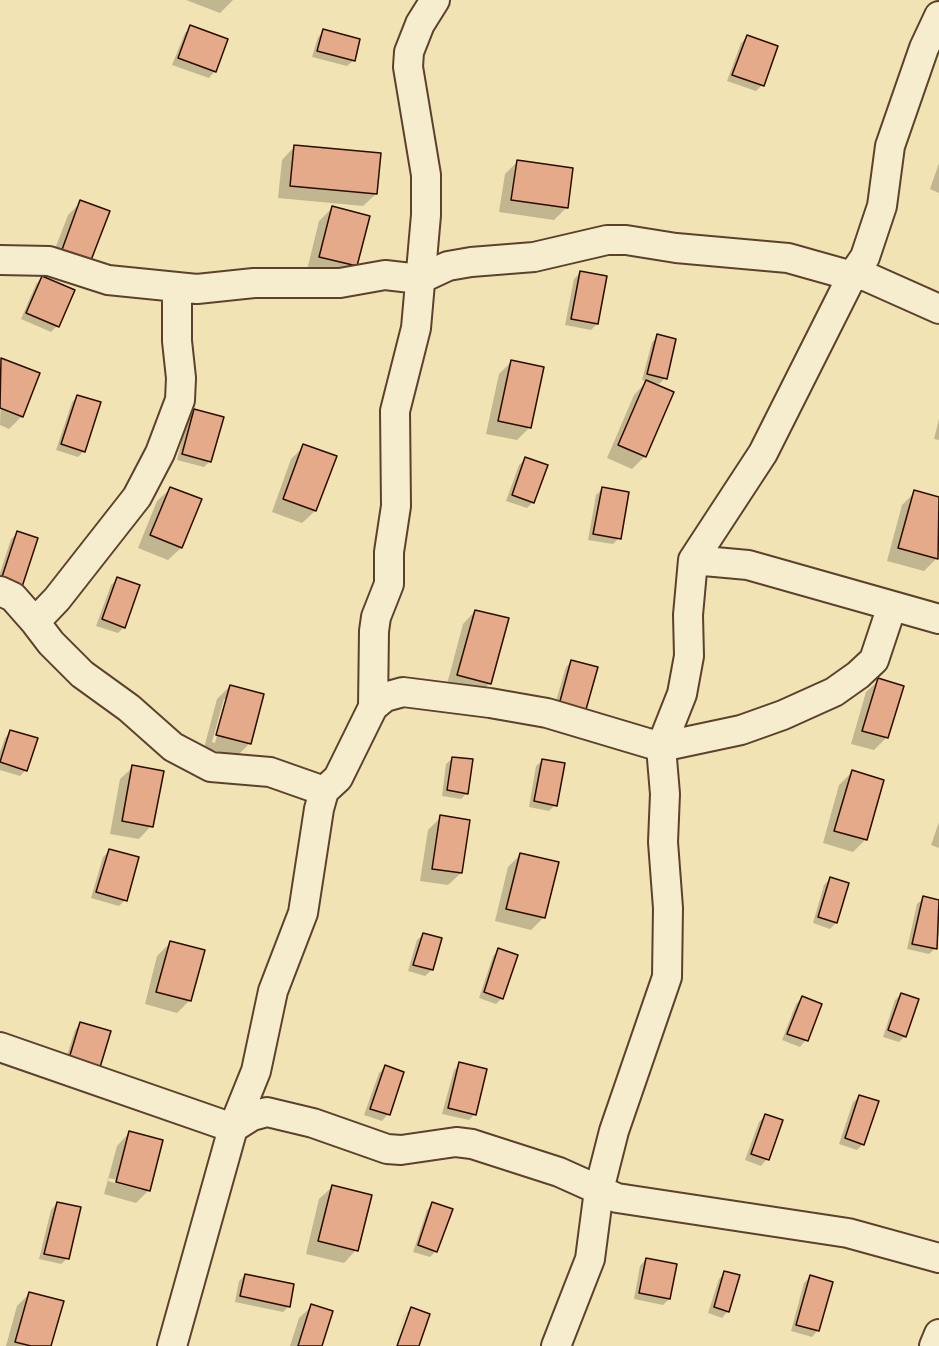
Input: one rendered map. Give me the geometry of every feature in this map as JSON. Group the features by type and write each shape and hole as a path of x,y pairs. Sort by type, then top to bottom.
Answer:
{"street":[{"path":"373,707 374,630 376,617 389,584 389,552 396,506 395,411 416,328 426,175 409,59 414,36 435,0"},
{"path":"556,1346 590,1259 599,1190 614,1131 667,977 668,908 663,842 665,794 661,747 682,694 687,666 688,615 693,560 720,522 777,427 852,276 865,257 882,206 890,146 924,48 939,16"},
{"path":"0,260 50,261 108,280 198,289 254,283 340,283 385,275 420,279 448,266 497,259 534,257 607,240 626,240 676,248 788,258 852,276 865,276 939,309"},
{"path":"35,622 64,591 137,497 160,453 180,400 182,378 177,341 177,287"},
{"path":"693,560 748,565 939,619"},
{"path":"0,591 13,597 51,643 82,674 129,708 173,747 211,767 270,772 324,791"},
{"path":"172,1346 233,1128 256,1071 273,991 303,913 319,809 324,791 338,777 373,707 385,697 403,692 490,703 547,713 661,747 741,730 783,715 834,692 874,660 892,606"},
{"path":"0,1047 233,1128"},
{"path":"233,1128 252,1116 267,1112 313,1123 387,1149 400,1150 456,1142 472,1144 532,1162 617,1198 848,1233 939,1258"},
{"path":"934,1346 939,1334"}],"building":[{"path":"190,25 228,39 216,72 178,58"},
{"path":"323,29 360,39 355,61 317,51"},
{"path":"747,35 778,46 764,86 732,75"},
{"path":"294,145 381,153 377,194 290,186"},
{"path":"517,160 573,168 568,208 511,200"},
{"path":"80,200 110,211 88,268 59,258"},
{"path":"332,206 370,216 357,266 319,257"},
{"path":"580,271 607,276 598,324 571,319"},
{"path":"42,276 75,290 59,327 26,313"},
{"path":"657,334 676,339 667,379 647,374"},
{"path":"1,358 40,373 23,417 0,408"},
{"path":"511,360 544,367 531,428 498,421"},
{"path":"646,380 674,392 646,457 618,445"},
{"path":"77,395 101,402 85,452 61,444"},
{"path":"194,409 224,417 211,462 182,454"},
{"path":"303,444 337,456 316,511 283,499"},
{"path":"525,457 548,465 534,503 512,495"},
{"path":"170,487 202,499 182,548 150,535"},
{"path":"602,487 629,492 621,539 593,534"},
{"path":"914,490 939,497 938,559 898,548"},
{"path":"17,531 38,538 21,590 0,583"},
{"path":"117,577 140,585 125,628 102,619"},
{"path":"475,610 509,618 491,684 457,675"},
{"path":"571,660 598,667 585,713 559,705"},
{"path":"878,678 904,686 888,738 862,731"},
{"path":"230,685 264,694 251,744 216,735"},
{"path":"10,730 38,738 27,771 0,762"},
{"path":"452,757 473,759 468,794 447,790"},
{"path":"542,759 565,763 557,806 534,801"},
{"path":"132,765 164,771 153,827 122,821"},
{"path":"852,770 884,780 867,840 834,831"},
{"path":"440,815 470,820 462,873 432,869"},
{"path":"109,849 139,857 127,901 96,892"},
{"path":"520,853 559,862 545,918 506,909"},
{"path":"830,877 849,883 837,923 818,917"},
{"path":"923,896 939,900 937,949 912,944"},
{"path":"423,933 442,938 433,970 413,965"},
{"path":"170,941 205,950 191,1001 156,992"},
{"path":"498,948 518,955 503,999 484,992"},
{"path":"901,993 919,999 906,1037 888,1030"},
{"path":"802,996 822,1004 808,1041 787,1034"},
{"path":"80,1022 111,1031 98,1074 67,1065"},
{"path":"459,1062 487,1069 476,1115 448,1108"},
{"path":"385,1065 404,1072 390,1115 370,1109"},
{"path":"859,1095 879,1101 864,1145 845,1138"},
{"path":"765,1114 783,1120 769,1160 751,1154"},
{"path":"129,1131 163,1140 150,1191 116,1182"},
{"path":"332,1185 372,1195 358,1251 318,1241"},
{"path":"57,1202 81,1207 69,1259 44,1254"},
{"path":"432,1202 453,1209 437,1252 418,1245"},
{"path":"646,1258 677,1264 670,1299 639,1293"},
{"path":"724,1271 740,1275 729,1312 714,1307"},
{"path":"245,1274 294,1284 290,1307 240,1296"},
{"path":"810,1275 833,1282 819,1331 796,1325"},
{"path":"29,1292 64,1301 51,1346 31,1346 15,1342"},
{"path":"311,1304 333,1311 322,1346 298,1346"},
{"path":"411,1307 430,1314 419,1346 397,1346"}]}
